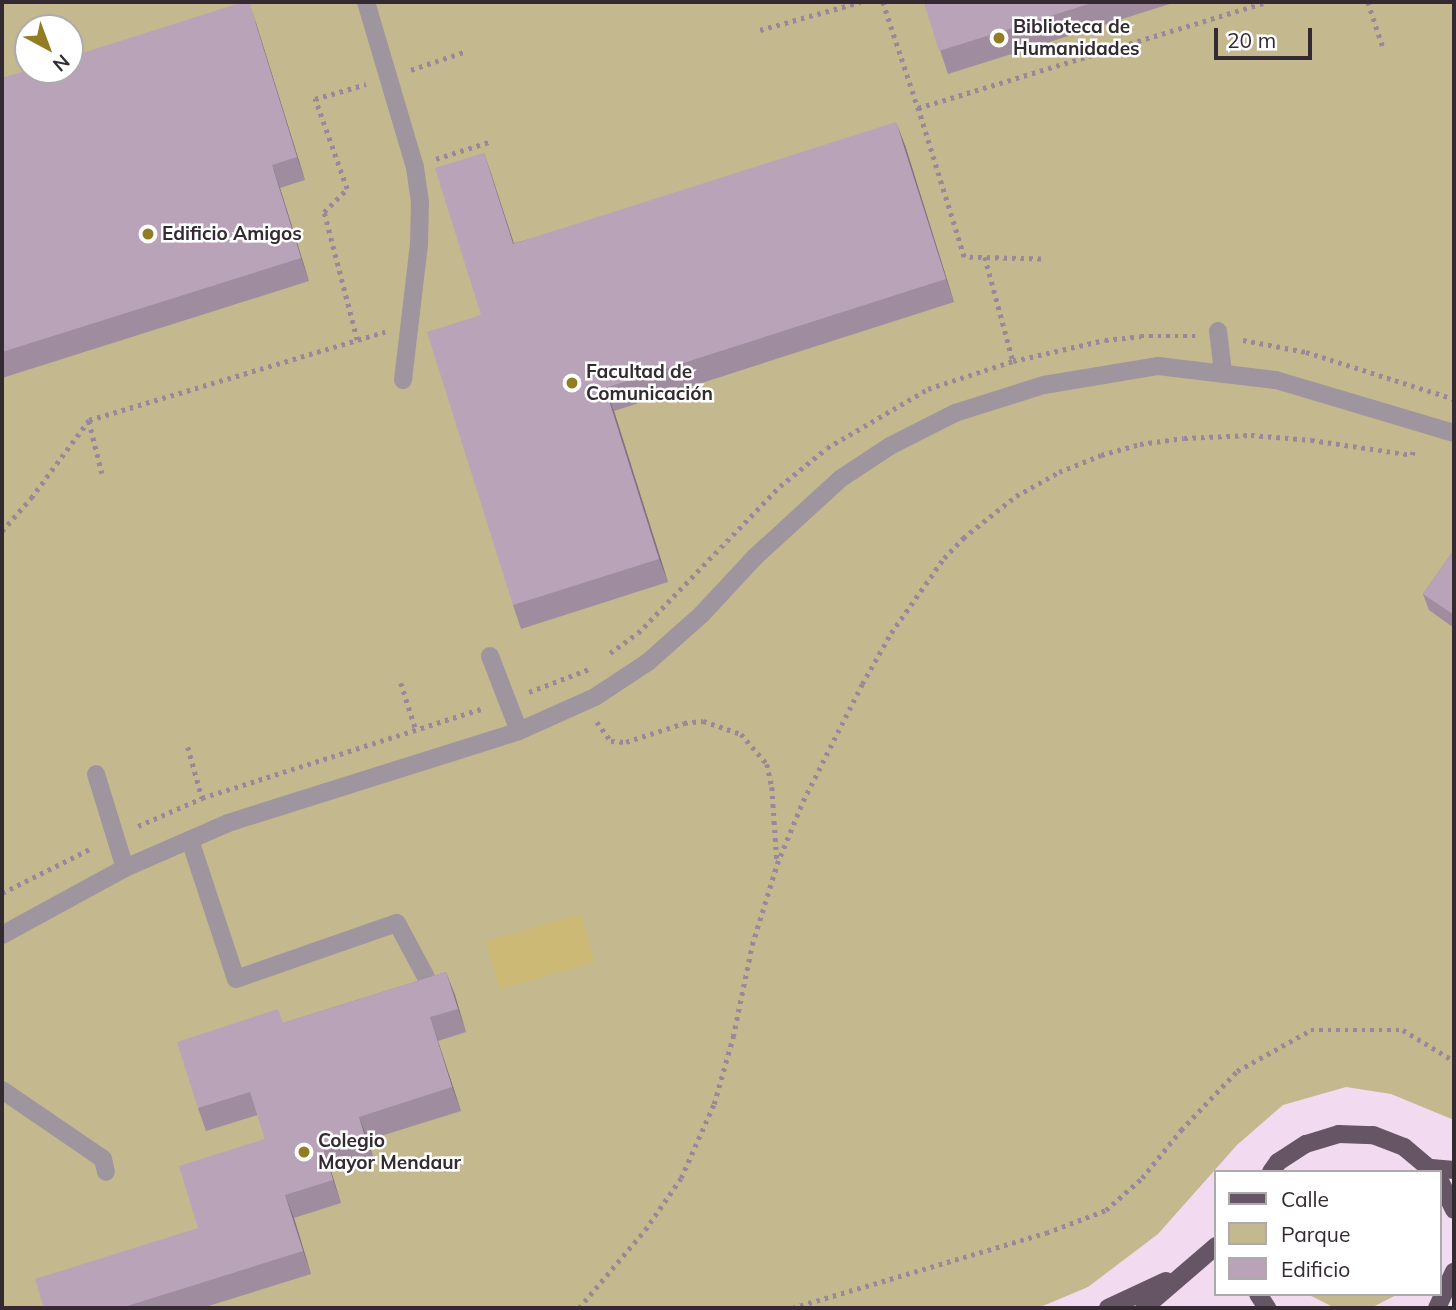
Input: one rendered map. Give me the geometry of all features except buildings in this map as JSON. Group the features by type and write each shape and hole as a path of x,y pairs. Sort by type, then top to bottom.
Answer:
{"main road":[{"path":"1272,1170 1278,1162 1306,1144 1339,1134 1373,1135 1404,1147 1431,1170"},
{"path":"1442,1187 1454,1210"},
{"path":"1144,1308 1214,1248"},
{"path":"1108,1308 1188,1270"},
{"path":"1438,1307 1453,1279"}],"lane":[{"path":"366,2 415,167 420,202 419,244 403,380"},
{"path":"1218,331 1223,372"},
{"path":"2,935 125,868 229,823 519,731 573,709 648,662 702,614 755,557 840,479 890,446 955,413 1044,385 1158,366 1276,380 1454,433"},
{"path":"490,656 519,731"},
{"path":"96,774 125,868"},
{"path":"190,840 236,979 397,923 426,976"},
{"path":"2,1090 103,1159 106,1172"}],"path":[{"path":"760,30 860,2"},
{"path":"883,2 964,257 1041,259"},
{"path":"918,108 1266,2"},
{"path":"1368,2 1383,47"},
{"path":"315,99 347,189 324,212 357,340"},
{"path":"415,167 492,141"},
{"path":"985,257 1013,361"},
{"path":"2,531 31,498 89,420 410,325"},
{"path":"89,420 103,473"},
{"path":"579,1308 645,1230 681,1178 704,1133 726,1068 749,956 777,864 803,801 891,633 944,558 963,538 1016,496 1059,472 1101,455 1184,438 1251,435 1311,440 1412,455 1421,424"},
{"path":"401,682 416,730"},
{"path":"573,709 596,720 611,741 626,742 684,723 703,721 741,734 767,764 772,788 777,864"},
{"path":"188,747 202,798"},
{"path":"792,1308 1046,1233 1106,1210 1142,1178 1181,1130 1237,1071 1311,1030 1403,1030 1454,1061"}],"green space":[{"path":"2,2 1454,2 1454,1120 1391,1094 1346,1087 1283,1105 1237,1145 1158,1234 1088,1287 1038,1308 2,1308"},
{"path":"1311,1296 1394,1296 1371,1308 1335,1308"}],"shaded area":[{"path":"581,914 595,962 500,989 486,941"}],"place":[{"name":"Biblioteca de Humanidades","path":"999,38"},
{"name":"Edificio Amigos","path":"148,234"},
{"name":"Facultad de Comunicación","path":"572,383"},
{"name":"Colegio Mayor Mendaur","path":"304,1152"}]}
